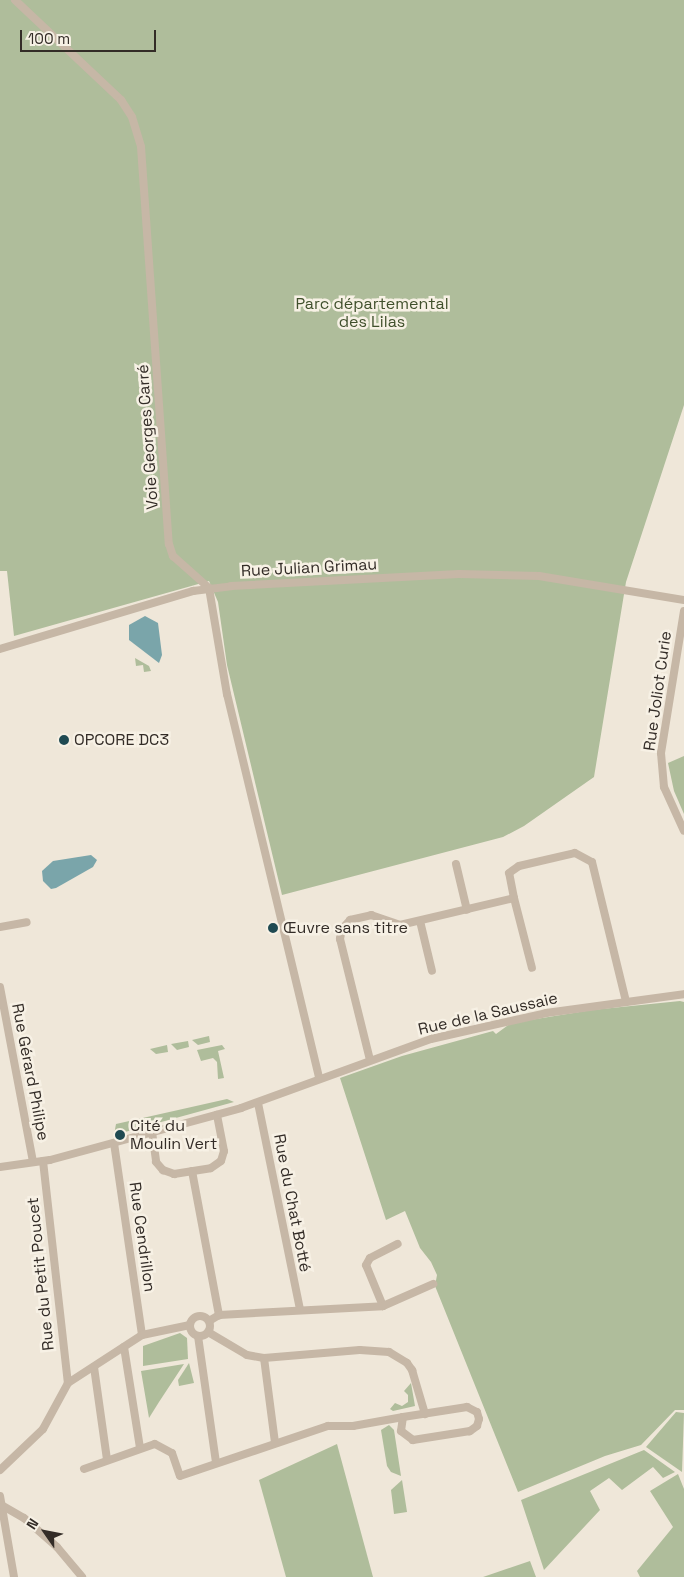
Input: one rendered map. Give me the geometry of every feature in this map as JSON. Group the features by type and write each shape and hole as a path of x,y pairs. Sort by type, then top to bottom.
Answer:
{"street":[{"name":"Voie Georges Carré","path":"15,0 121,100 132,116 141,147 169,544 172,556 209,588"},
{"name":"Rue Julian Grimau","path":"0,649 209,588 462,574 539,576 627,588 684,600"},
{"path":"209,588 227,694 274,897 319,1078"},
{"name":"Rue Joliot Curie","path":"684,611 661,753 664,788 684,831"},
{"path":"532,968 509,872 519,866 575,853 592,862 626,1002"},
{"path":"456,864 467,910"},
{"path":"370,1060 340,934 350,920 371,915 400,925 514,898"},
{"path":"420,921 432,971"},
{"path":"0,927 27,922"},
{"name":"Rue Gérard Philipe","path":"0,987 33,1162"},
{"name":"Rue de la Saussaie","path":"0,1167 43,1161 258,1103 319,1078 430,1039 546,1012 684,994"},
{"name":"Rue du Chat Botté","path":"258,1103 300,1309"},
{"path":"152,1132 159,1166 171,1173 215,1166 224,1156 217,1115"},
{"name":"Rue Cendrillon","path":"114,1143 142,1335"},
{"name":"Rue du Petit Poucet","path":"43,1161 68,1383"},
{"path":"192,1171 219,1315"},
{"path":"383,1306 366,1265 370,1258 398,1244"},
{"path":"208,1321 219,1315 300,1309 383,1306 433,1284"},
{"path":"0,1470 43,1429 68,1383 142,1335 190,1325 200,1316 208,1321"},
{"path":"208,1321 208,1332"},
{"path":"190,1325 193,1333 198,1336 216,1463"},
{"path":"198,1336 208,1332"},
{"path":"208,1332 247,1355 264,1358 360,1350 389,1352 407,1362 412,1370 425,1414"},
{"path":"124,1346 140,1448"},
{"path":"264,1358 275,1443"},
{"path":"94,1367 108,1460"},
{"path":"84,1469 155,1444 169,1450 180,1476 328,1426 353,1426 403,1417 467,1407 477,1412 479,1419 477,1426 470,1431 413,1440 400,1431 403,1417"},
{"path":"0,1496 14,1577"},
{"path":"2,1508 24,1518 57,1547 82,1577"}],"green space":[{"name":"Parc départemental des Lilas","path":"0,0 684,0 684,405 626,582 594,777 524,826 503,837 282,895 227,665 218,602 209,581 14,636 7,571 0,571"},
{"path":"135,658 149,666 151,671 144,672 143,665 136,666"},
{"path":"684,756 684,814 674,791 668,763"},
{"path":"684,1002 684,1410 675,1410 641,1445 605,1456 518,1492 435,1286 437,1275 431,1262 420,1248 405,1211 386,1220 340,1078 402,1056 493,1031 496,1034 511,1023 592,1010"},
{"path":"209,1036 210,1042 198,1045 192,1040"},
{"path":"188,1041 189,1047 177,1050 171,1044"},
{"path":"167,1045 168,1052 156,1054 150,1049"},
{"path":"222,1045 225,1049 218,1051 224,1078 218,1079 217,1062 213,1058 201,1061 197,1050"},
{"path":"227,1099 234,1102 114,1135 116,1124"},
{"path":"180,1333 187,1338 188,1359 143,1366 143,1346"},
{"path":"189,1363 194,1383 179,1386 178,1380"},
{"path":"184,1364 159,1402 149,1418 141,1371"},
{"path":"411,1383 415,1406 393,1411 390,1409 395,1403 402,1406 408,1402 408,1395 404,1391"},
{"path":"676,1412 684,1413 682,1472 646,1447"},
{"path":"389,1425 394,1430 401,1476 391,1472 387,1466 381,1430"},
{"path":"337,1444 373,1577 286,1577 259,1480"},
{"path":"644,1450 675,1472 663,1478 653,1467 622,1490 609,1478 590,1491 600,1510 544,1570 521,1500"},
{"path":"678,1474 684,1489 684,1577 640,1577 637,1571 673,1527 650,1491"},
{"path":"402,1480 407,1512 394,1514 391,1490"},
{"path":"530,1561 536,1577 483,1577"}],"water":[{"path":"145,616 158,623 162,655 159,663 129,640 129,625"},
{"path":"91,855 97,860 93,867 56,888 51,889 43,881 42,871 53,861"}],"place":[{"name":"OPCORE DC3","path":"64,740"},
{"name":"Œuvre sans titre","path":"273,928"},
{"name":"Cité du Moulin Vert","path":"120,1135"}]}
